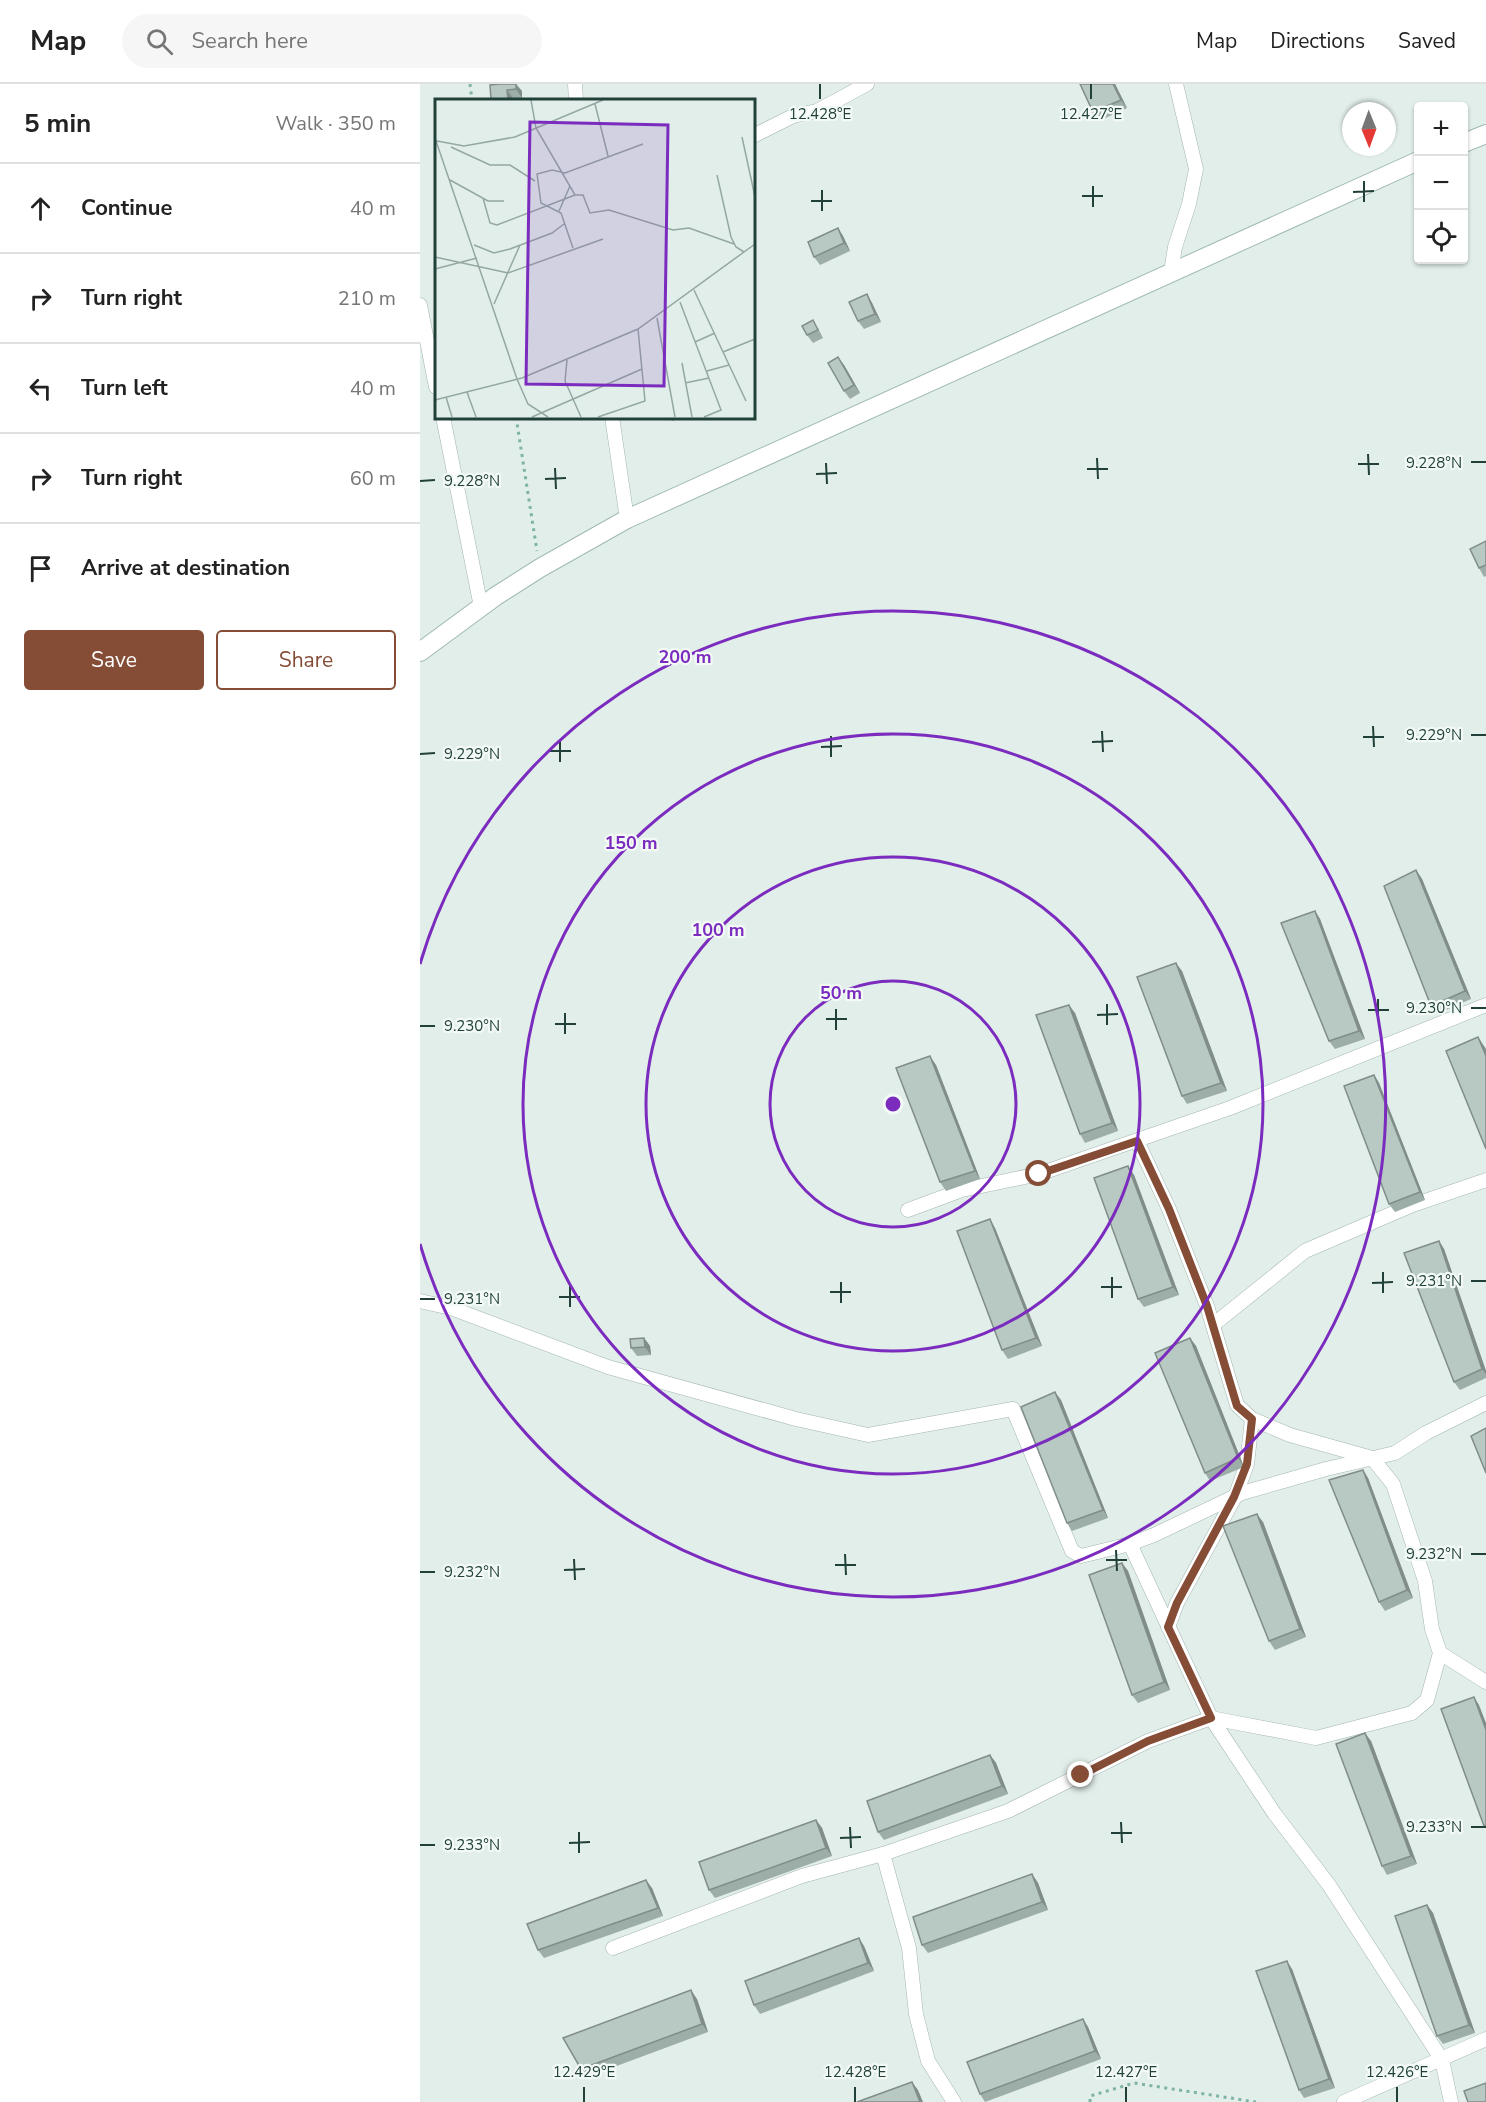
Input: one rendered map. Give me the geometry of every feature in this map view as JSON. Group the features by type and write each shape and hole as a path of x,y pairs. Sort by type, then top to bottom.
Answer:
{"main road":[{"path":"1468,141 1486,134"},
{"path":"420,652 481,607 540,568 627,519 1414,163"}],"street":[{"path":"575,84 576,99"},
{"path":"754,136 793,116 817,111 867,84"},
{"path":"1171,272 1175,247 1190,204 1196,169 1176,84"},
{"path":"420,305 435,382"},
{"path":"442,418 481,607"},
{"path":"612,418 627,519"},
{"path":"908,1210 962,1190 1039,1174 1137,1141 1230,1108 1486,1005"},
{"path":"613,1948 802,1876 883,1854 1008,1811 1148,1741 1211,1718 1316,1738 1412,1713 1427,1700 1440,1653 1432,1629 1425,1581 1393,1484 1372,1458 1290,1435 1252,1419 1237,1406 1213,1325 1169,1209 1137,1141"},
{"path":"1213,1325 1305,1251 1410,1206 1486,1180"},
{"path":"420,1301 451,1308 608,1367 796,1419 868,1435 1013,1409 1072,1551 1080,1556 1130,1544 1154,1535 1234,1497 1326,1469 1395,1453 1426,1433 1486,1402"},
{"path":"1168,1627 1177,1603 1234,1497 1247,1464 1252,1419"},
{"path":"1130,1544 1211,1718 1274,1813 1329,1886 1442,2060 1451,2102"},
{"path":"1440,1653 1486,1682"},
{"path":"883,1854 909,1948 916,2014 928,2061 954,2102"},
{"path":"1344,2102 1486,2039"}],"path":[{"path":"470,84 472,99"},
{"path":"516,418 540,568"},
{"path":"1090,2102 1090,2097 1134,2084 1256,2102"}],"building":[{"path":"516,84 516,89 507,90 508,99 491,99 490,85"},
{"path":"1080,84 1113,84 1121,100 1093,112"},
{"path":"838,228 844,243 814,257 808,242"},
{"path":"867,294 875,314 858,321 849,302"},
{"path":"813,320 818,330 807,335 802,326"},
{"path":"838,357 854,385 844,391 828,363"},
{"path":"1486,541 1486,565 1479,568 1470,549"},
{"path":"1416,870 1465,991 1431,1006 1384,886"},
{"path":"1315,911 1359,1031 1329,1041 1281,923"},
{"path":"1176,963 1221,1083 1182,1096 1137,977"},
{"path":"1069,1005 1112,1123 1080,1134 1036,1015"},
{"path":"1478,1037 1486,1056 1486,1149 1446,1051"},
{"path":"930,1056 975,1171 940,1182 896,1068"},
{"path":"1374,1075 1420,1192 1389,1204 1344,1086"},
{"path":"1128,1166 1173,1287 1138,1299 1094,1178"},
{"path":"990,1219 1036,1338 1002,1350 957,1231"},
{"path":"1439,1241 1482,1369 1454,1382 1404,1253"},
{"path":"644,1338 645,1347 631,1348 630,1339"},
{"path":"1190,1338 1238,1458 1205,1473 1155,1353"},
{"path":"1055,1392 1103,1510 1067,1523 1021,1407"},
{"path":"1486,1428 1486,1473 1471,1436"},
{"path":"1363,1470 1407,1590 1379,1602 1329,1480"},
{"path":"1257,1514 1300,1629 1269,1641 1223,1526"},
{"path":"1122,1563 1164,1682 1132,1695 1089,1575"},
{"path":"1474,1697 1486,1730 1486,1825 1484,1826 1441,1709"},
{"path":"1365,1733 1411,1856 1382,1866 1336,1744"},
{"path":"990,1755 1002,1786 878,1832 867,1801"},
{"path":"816,1820 826,1848 709,1890 699,1862"},
{"path":"1032,1874 1042,1902 922,1945 913,1917"},
{"path":"646,1880 658,1908 538,1950 527,1924"},
{"path":"1427,1905 1469,2025 1437,2036 1395,1916"},
{"path":"859,1938 868,1963 754,2005 745,1981"},
{"path":"1287,1961 1329,2079 1299,2090 1256,1971"},
{"path":"691,1990 702,2024 581,2069 563,2038"},
{"path":"1083,2019 1095,2051 980,2094 967,2062"},
{"path":"912,2082 920,2102 857,2102"},
{"path":"1486,2083 1486,2102 1468,2102 1464,2091"}],"route":[{"path":"1039,1174 1137,1141 1169,1209 1207,1306 1237,1406 1252,1419 1247,1464 1234,1497 1177,1603 1168,1627 1211,1718 1148,1741 1081,1775"}]}
